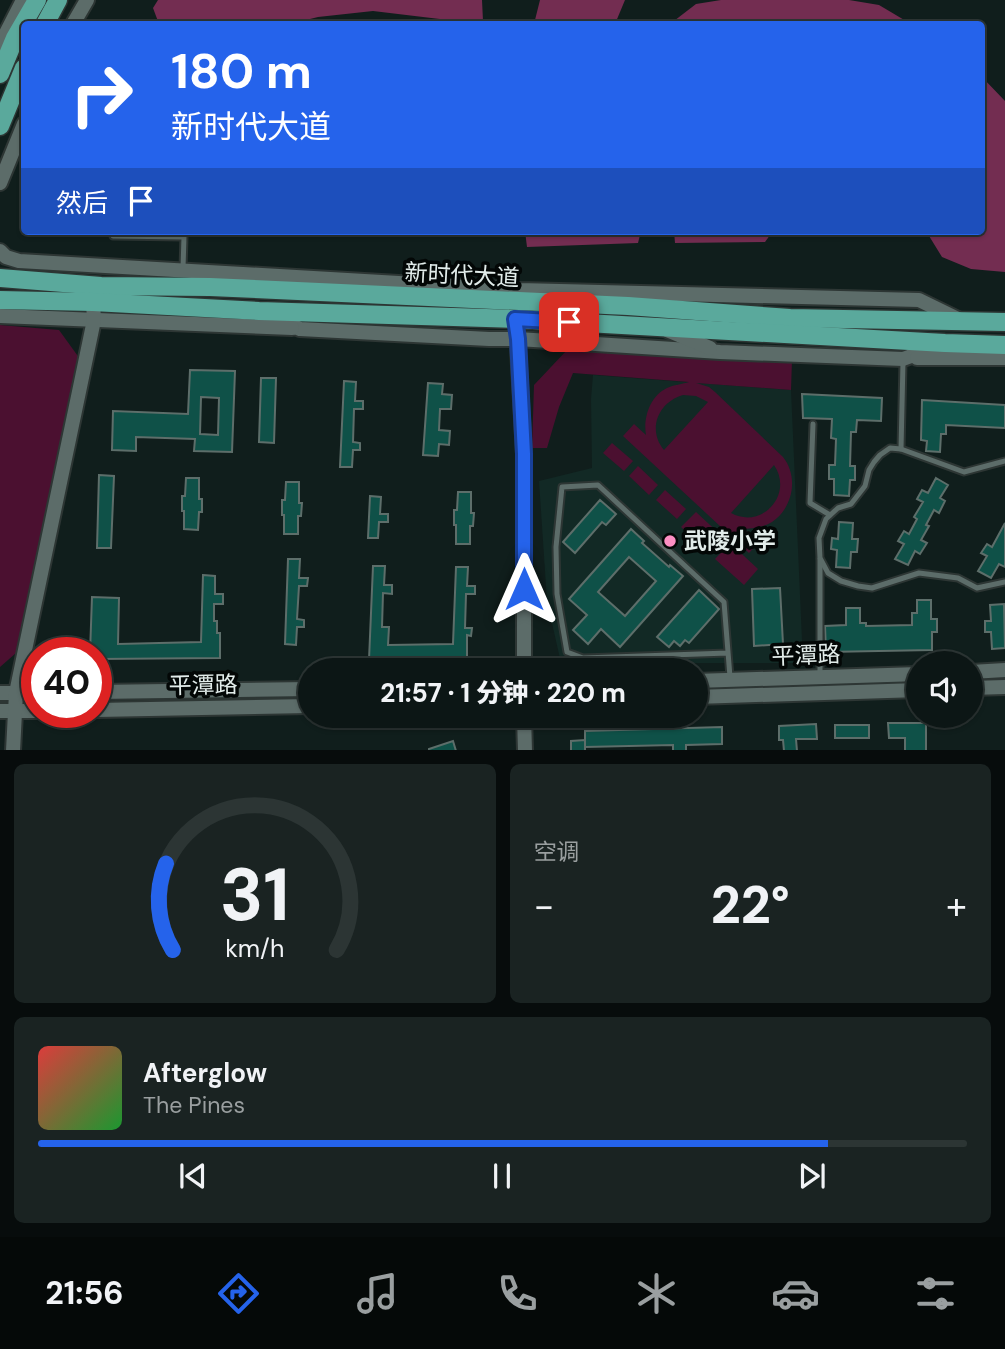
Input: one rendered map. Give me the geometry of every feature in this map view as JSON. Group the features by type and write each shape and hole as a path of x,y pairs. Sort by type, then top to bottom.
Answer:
{"main road":[{"path":"25,21 37,0"},
{"path":"48,21 58,0"},
{"path":"0,74 21,28"},
{"path":"0,125 21,75"},
{"name":"新时代大道","path":"3,276 101,286 210,287 628,306 790,318 1005,322"},
{"name":"新时代大道","path":"2,305 93,302 259,311 515,319 946,344 1005,345"}],"street":[{"path":"0,45 23,0"},
{"path":"75,21 87,0"},
{"path":"0,183 21,131"},
{"path":"0,250 6,257 19,261 519,290 919,300 965,322"},
{"path":"210,287 247,275"},
{"path":"13,750 7,711 16,693 94,320 93,302"},
{"path":"2,305 94,320 518,339 720,352 904,359 1005,358"},
{"path":"259,311 300,329"},
{"path":"515,319 524,454 524,658"},
{"path":"663,328 720,352"},
{"path":"904,359 946,344"},
{"path":"983,671 1005,670"},
{"name":"平潭路","path":"708,681 906,675"},
{"path":"983,688 1005,687"},
{"name":"平潭路","path":"112,692 298,689"},
{"name":"平潭路","path":"708,697 906,690"},
{"path":"0,693 21,693"},
{"name":"平潭路","path":"112,710 298,706"},
{"path":"524,728 525,750"}],"lane":[{"path":"113,235 187,235"},
{"path":"182,271 184,237"},
{"path":"901,449 904,359"},
{"path":"813,424 810,503 830,515"},
{"path":"820,678 819,538 826,519 838,508 851,504 865,486 869,470 880,455 890,449 901,449 964,472 1005,461"},
{"path":"728,653 583,658 567,652 557,594 556,547 562,487 598,485 724,602 728,653 730,680"},
{"path":"820,558 828,573 841,581 872,588 919,572 958,578 977,588 1005,582"}],"shaded area":[{"path":"158,0 482,0 483,21 450,21 373,11 302,21 158,21 153,8"},
{"path":"540,0 625,0 616,21 535,21"},
{"path":"721,0 849,0 879,5 906,21 674,21 696,4"},
{"path":"985,80 1005,101 1005,272 971,269 942,257 928,235 985,235"},
{"path":"526,235 640,235 638,243 527,247"},
{"path":"674,235 770,235 765,242 675,243"},
{"path":"0,325 59,330 80,359 16,653 0,667"},
{"path":"567,350 792,360 791,390 696,383 715,392 783,457 791,474 789,501 772,522 744,529 759,542 749,553 623,436 634,424 646,435 647,415 656,396 667,388 689,382 573,373 547,448 532,448 534,385","holes":["683,395 696,396 708,402 664,450 656,434 658,418 667,404","774,465 780,487 772,506 754,517 731,513"]},
{"name":"武陵小学","path":"593,375 791,390 803,663 708,663 708,658 560,658 547,601 539,481 592,468"},
{"path":"612,443 633,461 624,471 603,453"},
{"path":"638,466 658,485 649,495 629,476"},
{"path":"665,490 686,509 677,519 656,500"},
{"path":"696,512 724,538 710,553 681,527"},
{"path":"730,543 758,569 744,585 715,559"}],"building":[{"path":"190,370 235,371 232,452 194,451 195,439 136,437 136,451 112,450 113,411 188,414","holes":["201,397 219,398 218,435 200,434"]},
{"path":"261,378 276,378 274,443 259,442"},
{"path":"344,381 356,382 355,401 363,401 363,409 354,409 353,442 360,443 360,450 353,450 352,467 340,467"},
{"path":"428,383 443,384 442,394 452,395 451,409 440,409 439,430 450,431 449,445 439,444 438,456 423,455"},
{"path":"802,394 882,398 881,421 857,420 856,432 851,432 850,466 855,466 855,480 850,480 849,496 834,495 834,479 829,479 829,465 835,465 836,439 831,438 832,419 803,418"},
{"path":"922,400 1005,405 1005,428 946,425 946,434 941,434 940,452 926,451 927,441 921,440"},
{"path":"99,475 114,476 111,548 97,548"},
{"path":"186,478 199,478 202,512 199,512 198,530 184,529 182,496 185,496"},
{"path":"936,478 948,485 940,498 945,501 939,513 934,510 926,525 929,526 921,540 927,543 920,554 915,551 908,565 895,559 904,544 898,541 904,531 909,534 917,519 914,517 923,502 917,499 922,490 928,493"},
{"path":"286,482 299,482 299,503 302,503 301,516 298,516 298,534 284,534 282,500 285,500"},
{"path":"458,492 471,492 471,513 474,513 473,526 470,526 470,544 456,544 454,510 457,510"},
{"path":"370,496 381,497 380,514 388,514 388,522 379,522 378,538 368,538"},
{"path":"600,500 616,514 606,525 602,522 575,553 563,542"},
{"path":"839,522 853,523 852,539 858,539 857,552 851,552 850,568 836,567 837,550 831,549 832,538 838,539"},
{"path":"1005,523 1005,567 999,564 991,578 978,571 987,556 981,553 987,544 992,547"},
{"path":"631,529 644,541 642,543 683,576 620,647 601,629 588,644 573,630 587,615 569,599","holes":["629,557 656,581 625,616 598,592"]},
{"path":"288,559 300,559 299,578 308,578 307,586 299,586 297,619 304,620 304,627 297,627 296,645 285,644"},
{"path":"373,566 385,566 384,585 392,585 392,594 383,593 382,627 389,627 388,645 453,644 456,567 468,567 467,586 475,586 475,594 466,594 465,628 472,628 471,636 467,635 467,658 369,658"},
{"path":"203,575 215,576 215,594 223,594 223,604 214,604 214,621 217,621 217,633 220,633 220,658 112,659 112,637 91,637 92,597 119,598 118,644 201,642"},
{"path":"780,588 783,644 754,646 752,589"},
{"path":"699,590 719,609 689,643 685,640 680,646 674,641 669,647 657,637"},
{"path":"917,600 931,600 931,619 937,619 937,632 932,632 932,650 826,652 825,626 846,625 846,608 860,608 860,623 866,623 866,626 912,625 912,613 917,613"},
{"path":"1004,604 1005,648 992,649 991,632 985,632 985,621 991,621 990,605"},
{"path":"888,723 906,723 906,728 926,728 926,750 905,750 905,738 889,738"},
{"path":"816,724 817,739 796,739 797,750 784,750 783,740 779,740 779,726"},
{"path":"835,725 869,725 869,738 835,738"},
{"path":"722,727 722,744 686,745 686,750 673,750 673,745 585,747 585,731"},
{"path":"585,740 585,750 571,750 571,741"},
{"path":"453,741 456,750 429,750"}],"place":[{"name":"武陵小学","path":"670,541"}],"route":[{"path":"524,589 524,454 515,319 569,322"}]}
